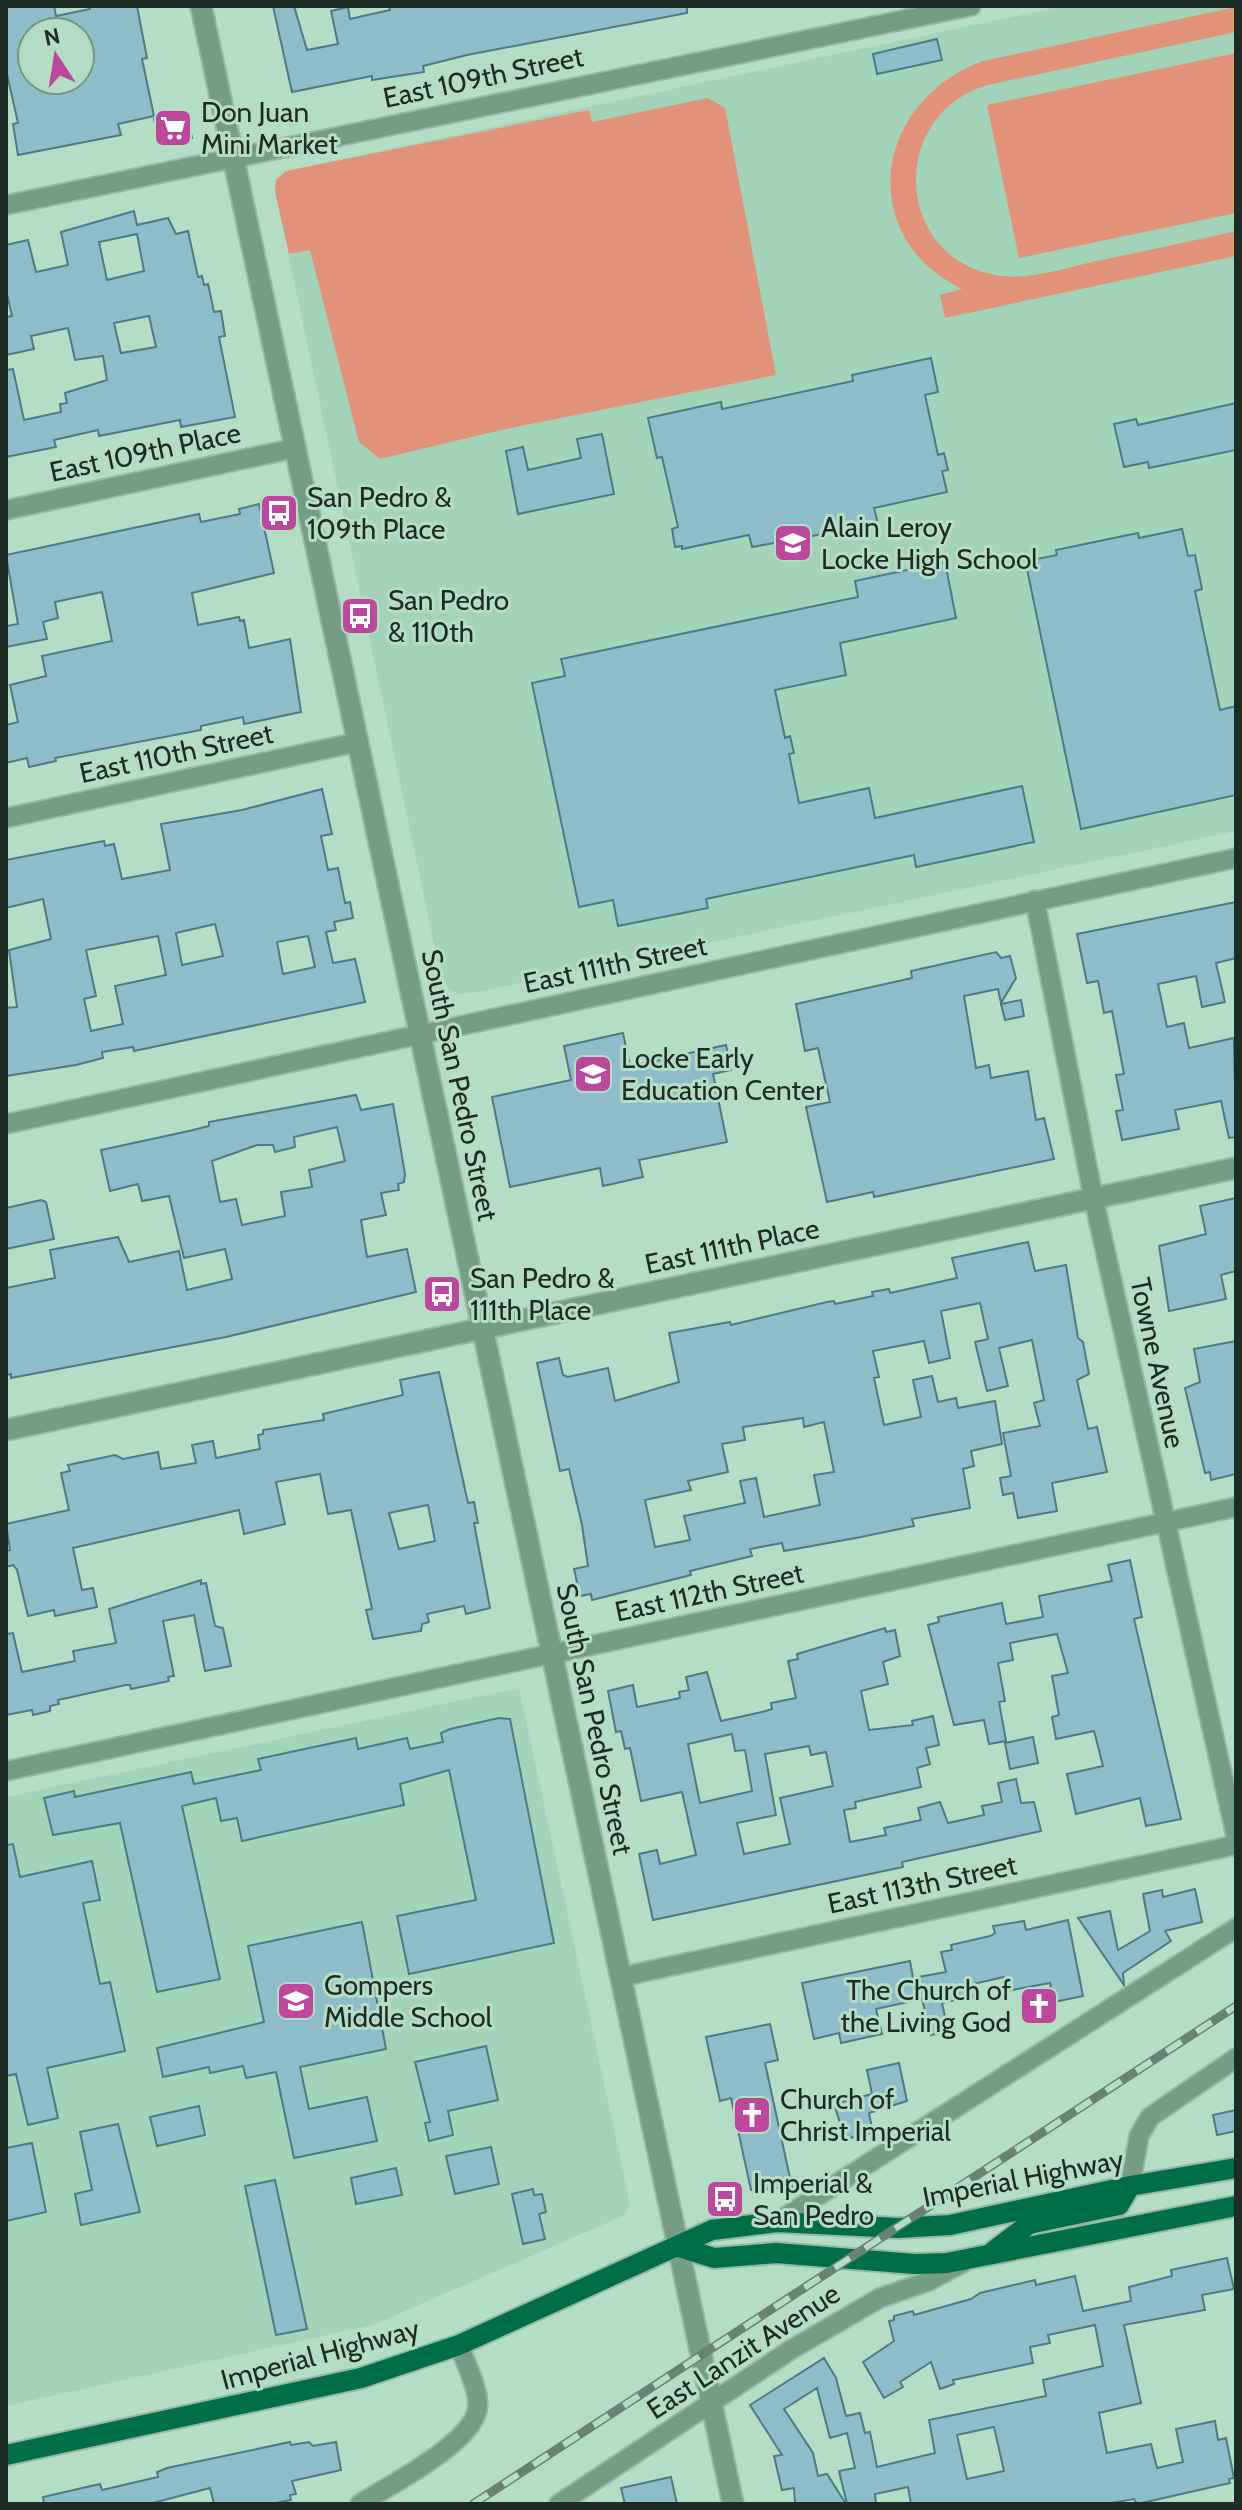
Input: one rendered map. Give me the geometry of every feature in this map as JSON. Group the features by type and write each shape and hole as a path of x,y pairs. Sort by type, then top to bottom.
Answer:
{"main road":[{"name":"Imperial Highway","path":"6,2455 361,2378 459,2345 712,2230 777,2222 898,2228 950,2225 1130,2186 1236,2168"},
{"path":"975,2260 1029,2224 1119,2205 1130,2186"},
{"path":"679,2247 714,2258 776,2253 915,2264 975,2260 1236,2206"}],"street":[{"name":"South San Pedro Street","path":"201,6 733,2504"},
{"name":"East 109th Street","path":"6,205 971,6"},
{"name":"East 109th Place","path":"6,510 296,448"},
{"name":"East 110th Street","path":"6,818 358,742"},
{"name":"East 111th Street","path":"6,1124 1236,858"},
{"name":"Towne Avenue","path":"1035,900 1093,1196 1236,1836"},
{"name":"East 111th Place","path":"6,1430 1093,1196 1236,1168"},
{"name":"East 112th Street","path":"6,1771 1236,1507"},
{"name":"East 113th Street","path":"620,1977 1236,1845"},
{"path":"777,2222 1236,1928"},
{"path":"1130,2186 1139,2136 1150,2117 1236,2058"},
{"name":"East Lanzit Avenue","path":"559,2504 792,2349 880,2298 929,2281 975,2260"},
{"path":"360,2504 441,2451 462,2434 477,2411 474,2387 459,2345"}],"shaded area":[{"name":"Alain Leroy Locke High School","path":"1064,6 1236,6 1236,831 477,992 459,994 449,989 440,972 275,191 276,180 286,171"},
{"path":"1236,7 1236,32 988,85 956,100 933,124 920,152 916,183 922,214 937,241 961,263 995,275 1044,273 1236,231 1236,256 945,318 940,295 962,289 927,266 904,237 892,204 891,170 900,137 919,106 946,80 983,61"},
{"path":"1236,53 1236,213 1019,258 987,105"},
{"path":"708,98 725,108 776,375 501,430 380,459 359,442 310,250 289,254 275,191 276,180 286,171 589,110 592,122"},
{"name":"Gompers Middle School","path":"519,1688 630,2204 625,2215 373,2325 6,2406 6,1797"}],"building":[{"path":"6,6 54,6 56,16 90,9 89,6 137,6 147,58 142,59 154,116 118,124 121,135 18,155 13,124 18,123 6,70"},
{"path":"273,6 294,6 307,50 338,44 331,11 348,7 350,19 390,10 389,6 687,6 687,13 467,55 423,66 424,72 372,80 372,76 292,92"},
{"path":"937,39 942,60 877,74 873,54"},
{"name":"Don Juan Mini Market","path":"186,112 192,138 160,145 154,119"},
{"path":"134,211 137,225 168,218 176,234 188,231 198,277 202,276 204,285 208,284 214,312 221,311 225,336 219,337 235,417 181,427 180,420 99,436 98,430 54,440 56,447 6,457 6,370 13,369 24,420 61,412 60,404 67,403 65,393 107,380 103,356 75,360 68,328 31,336 34,349 6,355 6,317 12,316 6,290 6,245 28,240 36,272 68,265 61,232","holes":["137,234 144,271 107,280 99,242","149,316 156,347 121,353 114,323"]},
{"path":"931,358 938,392 925,395 938,455 944,453 948,470 942,471 947,492 874,508 877,520 872,524 828,533 752,547 749,535 682,549 682,546 675,547 672,529 678,527 662,457 657,458 648,418 721,402 722,409 853,381 852,375"},
{"path":"1236,403 1236,450 1149,468 1148,462 1124,467 1114,424 1136,419 1138,425"},
{"path":"602,434 614,494 518,514 506,451 523,447 528,470 581,458 577,439"},
{"path":"259,504 274,573 192,593 198,625 239,617 240,621 244,620 249,648 290,639 301,712 244,724 243,717 201,726 201,730 55,758 56,761 29,767 27,758 6,763 6,725 18,722 10,685 46,676 42,656 112,641 102,592 55,602 58,618 43,622 47,639 6,647 6,626 18,624 6,555 199,514 201,522 240,514 239,509"},
{"path":"1182,529 1188,556 1195,555 1202,589 1195,591 1220,710 1236,706 1236,795 1081,829 1027,569 1038,566 1037,559 1057,555 1056,550 1138,533 1139,538"},
{"path":"945,562 956,618 840,643 846,675 775,690 785,738 790,736 794,753 789,754 799,803 869,788 875,818 1022,786 1034,842 916,867 914,855 706,899 708,908 618,926 613,900 579,907 532,683 565,676 561,659 858,597 855,581"},
{"path":"322,789 332,834 321,836 328,870 338,868 345,903 350,902 353,918 334,922 336,930 326,932 333,963 355,959 365,1002 134,1051 133,1047 102,1052 103,1058 76,1065 6,1076 6,1008 17,1007 9,950 51,939 43,899 6,908 6,860 104,841 105,846 114,844 122,879 170,870 161,824 242,810","holes":["215,924 223,956 182,965 176,933","158,936 166,975 115,986 123,1024 91,1031 84,999 96,996 86,950","308,936 315,967 283,974 277,942"]},
{"path":"1236,902 1236,958 1216,963 1225,1002 1202,1007 1196,976 1158,984 1167,1027 1184,1023 1189,1048 1234,1038 1236,1137 1229,1138 1221,1101 1175,1110 1179,1129 1122,1140 1116,1111 1123,1110 1116,1075 1124,1074 1112,1011 1104,1013 1098,981 1087,983 1077,934"},
{"path":"996,952 1001,958 1010,956 1016,978 1001,1003 998,989 964,996 976,1068 989,1065 991,1078 1028,1071 1036,1120 1044,1118 1054,1159 874,1197 873,1192 827,1202 806,1107 830,1102 818,1048 805,1051 796,1004 912,978 911,971"},
{"path":"1021,1000 1024,1016 1005,1020 1001,1004"},
{"path":"623,1033 630,1066 726,1045 731,1070 713,1074 727,1142 639,1160 643,1177 603,1186 600,1168 510,1187 492,1097 571,1080 564,1046"},
{"path":"356,1095 361,1110 393,1104 404,1182 398,1184 399,1190 381,1193 386,1215 361,1220 367,1257 407,1249 416,1292 226,1337 11,1378 11,1374 6,1375 6,1288 55,1278 50,1250 118,1237 129,1262 179,1251 187,1290 232,1279 225,1249 184,1258 169,1196 142,1201 138,1184 110,1191 101,1150 209,1126 209,1122","holes":["337,1127 345,1161 309,1170 312,1187 281,1192 285,1216 242,1225 236,1199 220,1202 212,1161 257,1145 273,1145 275,1152 295,1147 294,1137"]},
{"path":"1236,1198 1236,1271 1221,1275 1226,1299 1169,1311 1159,1246 1206,1234 1200,1206"},
{"path":"41,1200 46,1202 54,1239 6,1249 6,1208"},
{"path":"1028,1242 1035,1271 1066,1265 1078,1338 1083,1342 1089,1374 1077,1380 1088,1429 1097,1427 1107,1472 1052,1483 1057,1511 1018,1518 1013,1493 1003,1495 1000,1478 1011,1476 1003,1433 1040,1426 1034,1403 1044,1400 1032,1340 999,1348 1008,1386 987,1391 975,1342 988,1339 980,1303 941,1311 950,1358 929,1363 924,1341 873,1351 879,1377 874,1378 884,1425 921,1417 913,1380 932,1376 938,1402 956,1398 958,1408 995,1401 1002,1444 971,1451 974,1466 963,1469 970,1508 912,1519 914,1526 861,1537 784,1551 782,1543 750,1549 752,1556 690,1571 691,1575 592,1600 591,1594 580,1596 574,1569 588,1566 582,1525 569,1469 560,1471 537,1363 559,1358 563,1375 568,1377 608,1368 615,1401 679,1382 669,1333 730,1322 731,1325 827,1302 834,1301 835,1304 873,1296 872,1292 889,1289 890,1293 957,1278 952,1258","holes":["803,1418 804,1427 824,1422 834,1472 814,1475 820,1505 764,1517 756,1478 740,1481 745,1503 684,1516 690,1540 655,1547 645,1500 691,1490 688,1481 728,1472 722,1444 745,1440 743,1427"]},
{"path":"1236,1341 1236,1474 1211,1480 1210,1472 1205,1473 1185,1388 1200,1382 1194,1349"},
{"path":"439,1372 468,1503 474,1502 478,1523 474,1523 490,1608 466,1614 464,1606 427,1614 429,1622 422,1624 421,1631 373,1639 366,1610 372,1609 351,1510 328,1514 320,1474 276,1482 285,1524 244,1534 239,1510 73,1548 82,1590 93,1588 97,1607 55,1616 54,1610 28,1616 17,1570 13,1565 6,1567 6,1551 10,1550 6,1524 69,1510 61,1473 70,1471 68,1465 115,1455 123,1459 158,1452 161,1469 196,1463 192,1445 213,1441 216,1458 260,1449 258,1435 263,1434 263,1430 324,1420 323,1414 403,1395 400,1380","holes":["428,1505 435,1541 399,1549 389,1513"]},
{"path":"1130,1560 1142,1617 1134,1619 1181,1819 1146,1826 1140,1798 1076,1814 1067,1774 1103,1766 1094,1731 1056,1739 1052,1717 1059,1715 1052,1676 1068,1673 1057,1634 1010,1643 1013,1660 998,1663 1005,1701 999,1702 1006,1741 989,1744 984,1720 954,1725 928,1625 939,1622 938,1617 1002,1603 1006,1624 1043,1617 1039,1596 1112,1581 1108,1565"},
{"path":"201,1580 201,1584 206,1583 215,1626 223,1628 231,1666 205,1671 194,1615 163,1621 174,1676 168,1677 169,1681 131,1689 130,1685 126,1685 58,1700 59,1704 50,1706 50,1711 33,1715 32,1710 6,1715 6,1634 13,1633 22,1672 75,1661 73,1651 116,1643 109,1609"},
{"path":"885,1628 886,1632 895,1630 900,1656 883,1662 888,1684 861,1691 869,1730 913,1725 912,1721 933,1716 939,1745 926,1748 930,1764 917,1768 921,1787 855,1802 856,1808 844,1810 850,1842 886,1835 884,1828 921,1820 918,1808 940,1802 948,1823 984,1815 982,1806 1002,1802 998,1783 1016,1779 1021,1803 1034,1802 1041,1831 902,1862 903,1867 653,1920 639,1854 657,1850 660,1864 696,1855 682,1792 641,1801 630,1748 625,1749 621,1731 616,1732 608,1691 633,1685 637,1707 680,1698 679,1692 689,1690 686,1677 707,1672 721,1721 772,1709 771,1703 796,1698 788,1661 798,1659 797,1654","holes":["732,1734 735,1751 745,1750 752,1791 700,1803 688,1744","809,1746 811,1755 826,1752 833,1786 780,1798 790,1844 744,1854 737,1823 776,1815 765,1754"]},
{"path":"499,1718 510,1719 554,1943 409,1974 397,1916 476,1900 449,1770 400,1784 404,1805 242,1841 237,1818 221,1821 216,1798 182,1806 220,1979 157,1992 120,1823 53,1835 44,1798 74,1791 75,1797 191,1772 194,1784 261,1770 258,1759 356,1738 358,1749 407,1738 410,1749 443,1742 441,1733 450,1729"},
{"path":"1033,1737 1038,1763 1010,1769 1005,1743"},
{"path":"13,1844 20,1877 92,1861 100,1900 83,1903 100,1984 110,1982 125,2051 47,2068 58,2118 28,2125 16,2074 6,2076 6,1845"},
{"path":"1195,1889 1202,1922 1165,1931 1171,1941 1123,1973 1124,1985 1078,1918 1110,1911 1118,1950 1150,1931 1143,1894 1162,1890 1163,1897"},
{"path":"1068,1920 1083,1996 1054,2002 1050,1983 1007,1991 1004,1977 973,1984 975,1996 942,2003 948,2031 931,2035 922,1999 876,2009 882,2034 841,2043 839,2033 814,2039 802,1983 910,1961 913,1978 946,1972 941,1952 952,1950 951,1945 990,1936 995,1933 993,1926 1024,1921 1026,1930"},
{"path":"362,1922 386,2049 300,2067 309,2109 367,2097 377,2141 294,2158 276,2072 246,2078 243,2066 210,2073 209,2067 163,2077 157,2048 264,2022 248,1946"},
{"path":"770,2024 778,2060 765,2063 792,2187 751,2190 731,2098 720,2101 706,2037"},
{"path":"486,2046 498,2100 448,2111 453,2135 429,2141 425,2123 430,2122 415,2062"},
{"path":"899,2063 907,2101 869,2113 873,2133 845,2139 834,2104 872,2094 867,2070"},
{"path":"199,2106 205,2135 157,2146 150,2117"},
{"path":"1236,2110 1236,2131 1217,2135 1213,2115"},
{"path":"118,2124 140,2212 81,2225 75,2194 92,2190 80,2132"},
{"path":"32,2143 46,2212 6,2221 6,2148"},
{"path":"491,2147 499,2184 455,2194 446,2156"},
{"path":"396,2168 402,2195 356,2204 351,2178"},
{"path":"275,2180 307,2329 276,2335 245,2186"},
{"path":"533,2189 534,2195 542,2194 546,2212 539,2214 545,2239 523,2244 512,2194"},
{"path":"1227,2258 1234,2289 1202,2295 1205,2310 1124,2325 1141,2403 1099,2413 1107,2453 1151,2444 1157,2468 1183,2462 1176,2429 1215,2421 1218,2440 1226,2438 1234,2478 1229,2479 1230,2483 1137,2504 1134,2499 1105,2504 911,2504 908,2487 875,2494 876,2504 847,2504 839,2471 855,2468 847,2433 830,2438 817,2388 784,2409 813,2453 818,2476 827,2474 846,2504 795,2504 794,2488 782,2490 774,2456 782,2455 750,2405 824,2358 836,2378 846,2416 860,2413 865,2433 870,2432 877,2467 935,2453 929,2420 1046,2396 1043,2380 1103,2366 1095,2325 1048,2335 1050,2343 1030,2347 1033,2363 953,2380 954,2384 940,2389 931,2362 900,2382 903,2387 884,2398 863,2362 894,2341 889,2321 894,2320 894,2316 913,2311 914,2315 971,2299 980,2293 1035,2280 1036,2285 1075,2276 1083,2311 1131,2301 1129,2287 1172,2276 1171,2270","holes":["994,2427 1004,2471 967,2479 957,2435"]},
{"path":"290,2442 291,2445 309,2442 313,2446 336,2442 341,2470 292,2481 296,2494 290,2495 291,2500 271,2504 214,2504 210,2488 149,2504 44,2504 43,2497 100,2484 102,2490 158,2477 157,2472 167,2468"},
{"path":"671,2477 677,2504 625,2504 621,2488"}],"railway":[{"path":"473,2504 1236,2006"}],"place":[{"name":"Don Juan Mini Market","path":"173,128"},
{"name":"San Pedro & 109th Place","path":"279,513"},
{"name":"Alain Leroy Locke High School","path":"793,543"},
{"name":"San Pedro & 110th","path":"360,616"},
{"name":"Locke Early Education Center","path":"593,1074"},
{"name":"San Pedro & 111th Place","path":"442,1294"},
{"name":"Gompers Middle School","path":"296,2001"},
{"name":"The Church of the Living God","path":"1039,2006"},
{"name":"Church of Christ Imperial","path":"752,2115"},
{"name":"Imperial & San Pedro","path":"725,2199"}]}
